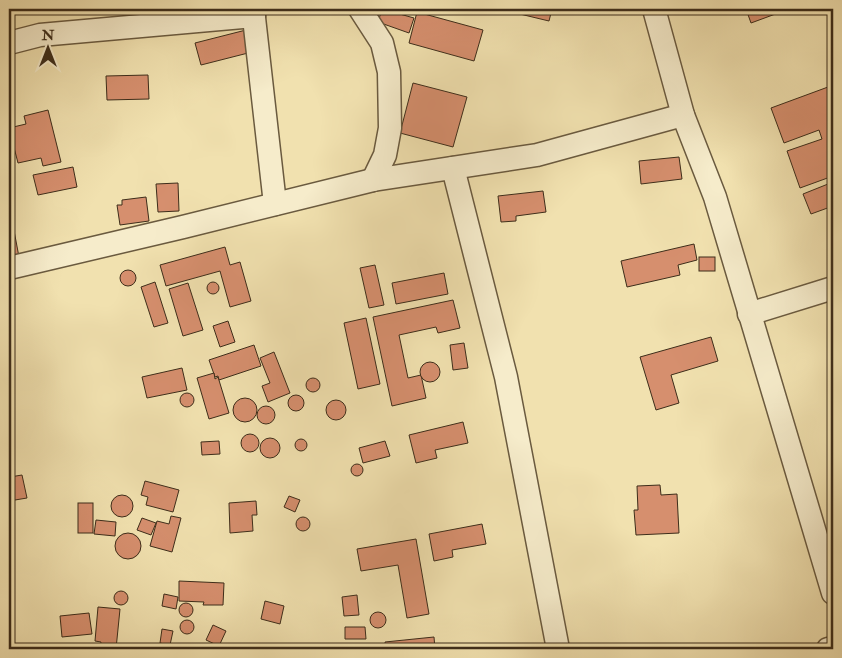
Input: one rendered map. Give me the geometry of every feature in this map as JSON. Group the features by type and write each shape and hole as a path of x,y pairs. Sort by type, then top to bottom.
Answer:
{"street":[{"path":"360,9 382,43 389,72 390,128 385,155 373,180"},
{"path":"654,9 682,115 715,198 833,593"},
{"path":"9,43 40,35 253,13 275,204"},
{"path":"9,268 373,180 537,155 682,115"},
{"path":"453,168 506,377 558,649"},
{"path":"749,314 833,288"},
{"path":"828,649 833,648"}],"building":[{"path":"382,9 414,18 409,33 378,22"},
{"path":"499,9 552,9 549,21"},
{"path":"746,9 789,9 751,23"},
{"path":"417,12 483,30 474,61 409,43"},
{"path":"246,30 252,52 201,65 195,43"},
{"path":"148,75 149,99 107,100 106,76"},
{"path":"413,83 467,97 453,147 400,133"},
{"path":"828,87 833,102 833,176 800,188 787,151 822,139 819,130 784,143 771,108"},
{"path":"48,110 61,162 43,166 41,158 18,163 9,128 26,124 24,116"},
{"path":"679,157 682,179 641,184 639,161"},
{"path":"73,167 77,187 38,195 33,175"},
{"path":"833,182 833,206 811,214 803,194"},
{"path":"178,183 179,211 158,212 156,184"},
{"path":"543,191 546,212 516,216 516,221 501,222 498,196"},
{"path":"146,197 149,221 120,225 117,205 122,205 122,200"},
{"path":"9,204 19,257 9,259"},
{"path":"694,244 697,260 678,265 680,275 627,287 621,261"},
{"path":"225,247 230,265 240,262 251,301 230,307 220,271 166,286 160,265"},
{"path":"699,257 715,257 715,271 699,271"},
{"path":"375,265 384,305 369,308 360,268"},
{"path":"128,270 134,272 136,278 134,284 128,286 122,284 120,278 122,272"},
{"path":"444,273 448,294 396,304 392,283"},
{"path":"155,282 168,323 154,327 141,287"},
{"path":"211,282 215,282 219,288 215,294 211,294 207,290 207,286"},
{"path":"188,283 203,330 183,336 169,289"},
{"path":"453,300 460,328 438,333 436,327 399,335 408,378 421,375 426,398 392,406 373,317"},
{"path":"366,318 380,384 358,389 344,323"},
{"path":"228,321 235,342 220,347 213,326"},
{"path":"711,337 718,361 671,375 679,403 656,410 640,357"},
{"path":"464,343 468,368 453,370 450,345"},
{"path":"254,345 261,366 219,380 218,376 215,377 209,360"},
{"path":"274,352 290,393 268,402 262,386 270,383 260,358"},
{"path":"430,362 437,365 440,372 437,379 430,382 423,379 420,372 423,365"},
{"path":"182,368 187,390 147,398 142,377"},
{"path":"214,373 215,379 218,377 229,413 209,419 197,378"},
{"path":"313,378 318,380 320,385 318,390 313,392 308,390 306,385 308,380"},
{"path":"184,393 190,393 194,400 190,407 184,407 180,403 180,397"},
{"path":"296,395 302,397 304,403 302,409 296,411 290,409 288,403 290,397"},
{"path":"245,398 250,399 256,405 256,415 250,421 245,422 240,421 234,415 233,410 234,405 240,399"},
{"path":"336,400 343,403 346,410 343,417 336,420 329,417 326,410 329,403"},
{"path":"266,406 272,409 275,415 272,421 266,424 260,421 257,415 260,409"},
{"path":"463,422 468,443 435,450 437,458 416,463 409,435"},
{"path":"250,434 256,437 259,443 256,449 250,452 244,449 241,443 244,437"},
{"path":"270,438 277,441 280,448 277,455 270,458 263,455 260,448 263,441"},
{"path":"303,439 306,440 306,450 299,451 296,450 295,443 296,440"},
{"path":"219,441 220,454 202,455 201,442"},
{"path":"385,441 390,456 363,463 359,448"},
{"path":"355,464 359,464 363,470 359,476 355,476 351,472 351,468"},
{"path":"9,473 10,477 22,475 27,498 9,501"},
{"path":"145,481 179,490 173,512 146,505 148,497 141,495"},
{"path":"660,485 661,495 677,494 679,533 636,535 634,510 638,510 637,486"},
{"path":"118,495 126,495 133,502 133,510 126,517 118,517 111,510 111,502"},
{"path":"289,496 300,500 295,512 284,507"},
{"path":"256,501 257,515 252,515 253,531 230,533 229,503"},
{"path":"78,503 93,503 93,533 78,533"},
{"path":"171,516 181,518 172,552 150,546 157,521 169,524"},
{"path":"300,517 306,517 310,524 306,531 300,531 296,527 296,521"},
{"path":"142,518 156,523 151,535 137,530"},
{"path":"96,520 116,522 115,536 94,534"},
{"path":"482,524 486,544 452,550 453,557 434,561 429,534"},
{"path":"128,533 138,536 141,546 138,556 128,559 118,556 115,546 118,536"},
{"path":"416,539 429,614 407,618 398,565 361,571 357,549"},
{"path":"179,581 224,583 223,605 203,605 204,602 179,601"},
{"path":"118,591 124,591 128,598 124,605 118,605 114,601 114,595"},
{"path":"164,594 178,597 176,609 162,606"},
{"path":"357,595 359,615 344,616 342,597"},
{"path":"265,601 284,606 280,624 261,619"},
{"path":"183,603 189,603 193,610 189,617 183,617 179,613 179,607"},
{"path":"98,607 120,609 116,649 100,649 101,642 95,641"},
{"path":"375,612 381,612 386,617 384,626 375,628 370,623 370,617"},
{"path":"89,613 92,634 62,637 60,616"},
{"path":"184,620 190,620 194,627 190,634 184,634 180,630 180,624"},
{"path":"213,625 226,631 219,646 206,640"},
{"path":"345,627 365,627 366,639 345,639"},
{"path":"162,629 173,631 170,645 160,643"},
{"path":"434,637 435,649 386,649 385,642"}]}
